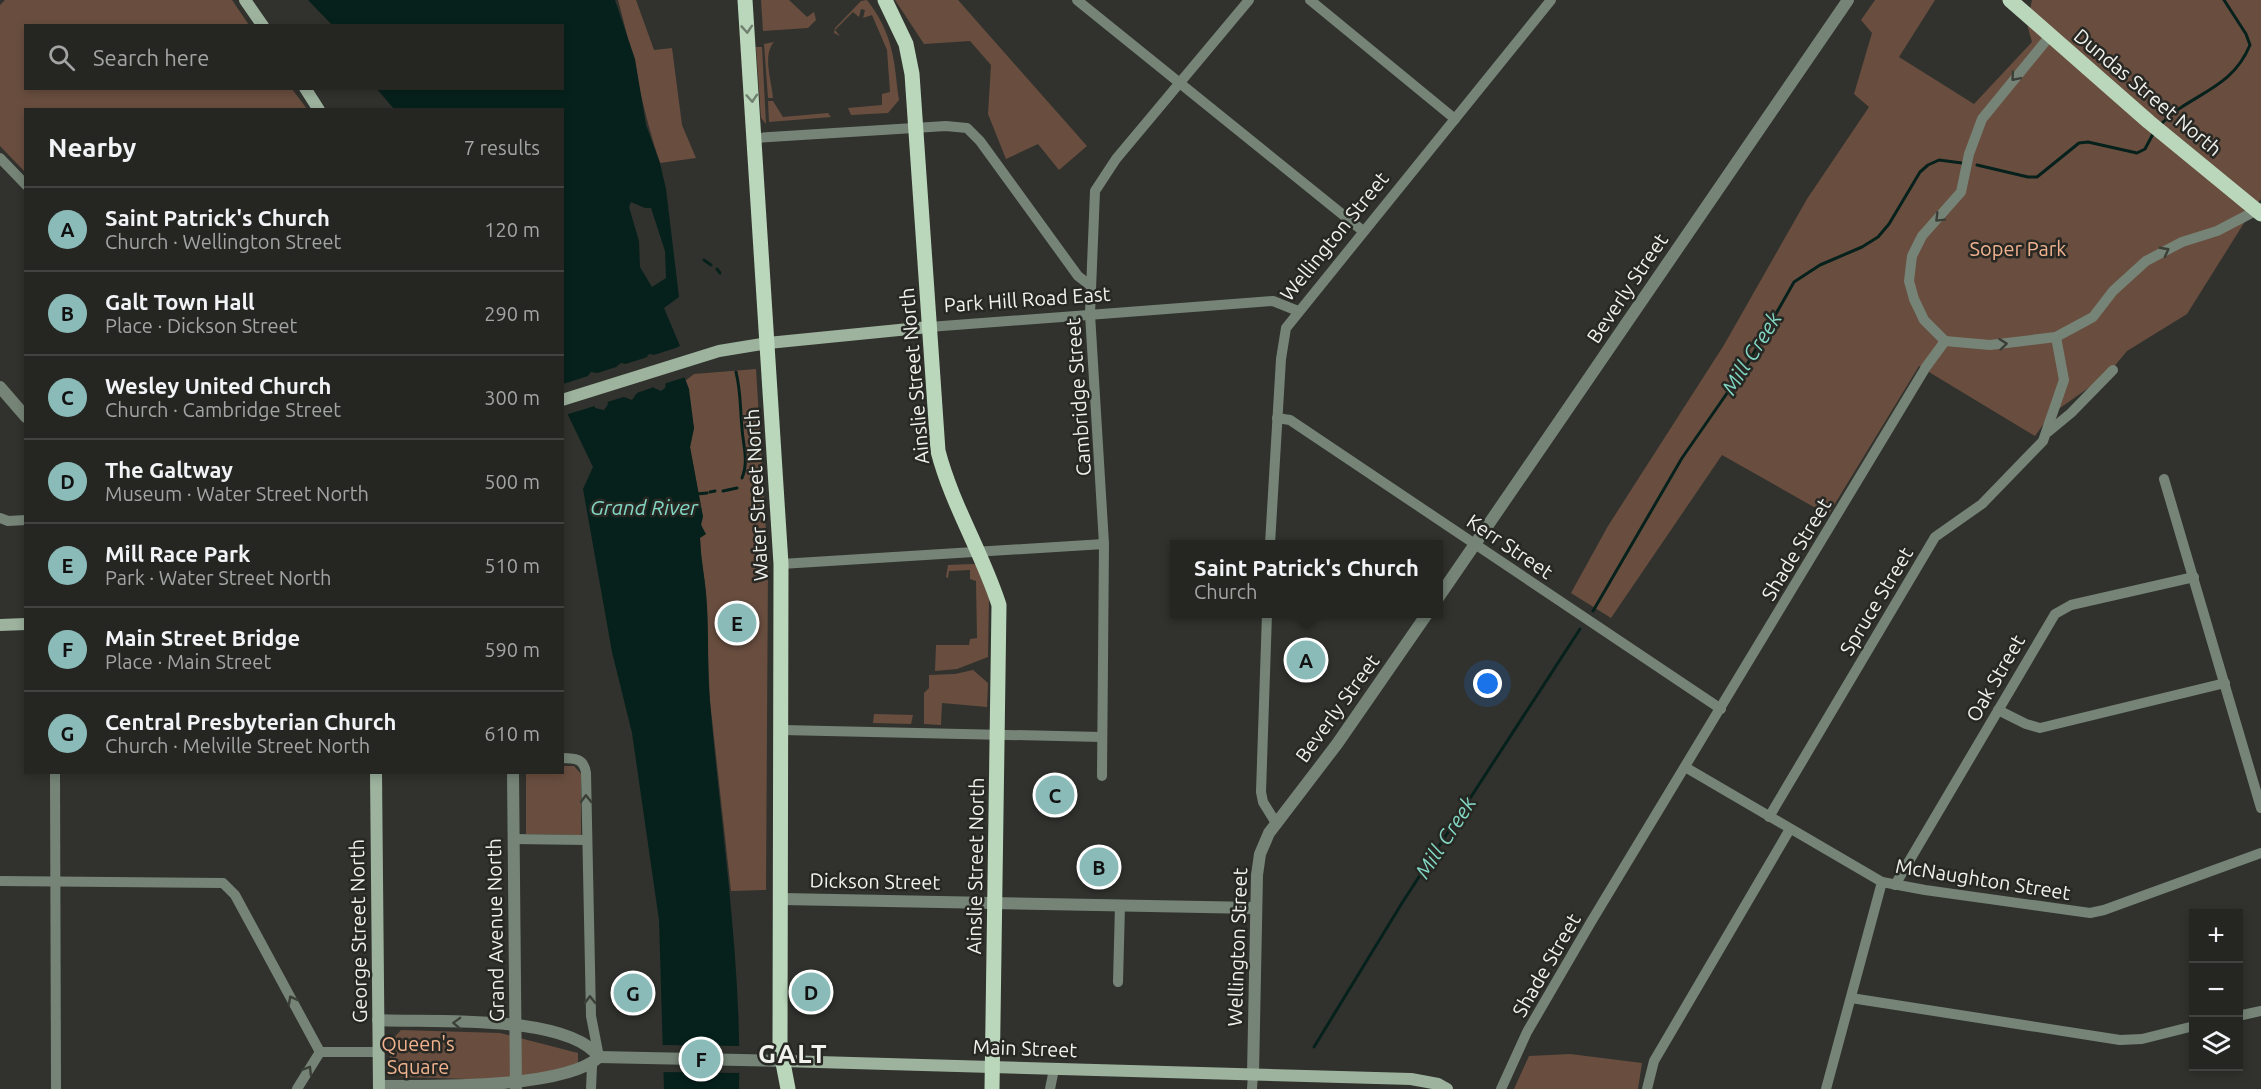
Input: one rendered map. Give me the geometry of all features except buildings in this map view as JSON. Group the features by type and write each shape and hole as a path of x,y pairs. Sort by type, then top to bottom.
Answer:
{"main road":[{"path":"245,0 261,24"},
{"name":"Water Street North","path":"745,0 781,564 780,1047 788,1089"},
{"name":"Ainslie Street North","path":"885,0 906,44 917,129 938,451 944,473 980,552 999,604 992,1089"},
{"name":"Dundas Street North","path":"2010,0 2049,37 2149,122 2259,211"},
{"path":"306,90 318,108"},
{"name":"Park Hill Road East","path":"564,399 688,360 768,343 929,327"},
{"path":"0,625 24,624"},
{"name":"George Street North","path":"376,774 379,1087"},
{"name":"Main Street","path":"783,1061 1253,1074 1438,1084 1447,1089"}],"street":[{"path":"1077,0 1364,231"},
{"name":"Cambridge Street","path":"1102,776 1104,544 1090,314 1095,191 1102,177 1249,0"},
{"path":"1310,0 1455,119"},
{"name":"Beverly Street","path":"1443,591 1848,0"},
{"name":"Wellington Street","path":"1270,540 1282,338 1298,310 1455,119 1545,2"},
{"path":"2049,37 1982,119 1969,154 1961,192 1922,236 1912,256 1910,281 1914,299 1924,320 1945,341 1990,345 2056,337 2093,317 2113,291 2146,261 2182,242 2217,231 2259,211"},
{"path":"755,138 946,126 968,128 981,141 1078,276 1091,286"},
{"path":"0,158 24,183"},
{"name":"Park Hill Road East","path":"929,327 1273,302 1298,310"},
{"name":"Spruce Street","path":"1769,817 1935,537 1982,504 2043,441 2064,380 2056,337"},
{"name":"Shade Street","path":"1501,1089 1527,1032 1926,367 1945,341"},
{"name":"Spruce Street","path":"2048,432 2071,413 2113,370"},
{"path":"0,387 24,415"},
{"name":"Kerr Street","path":"1277,418 1290,420 1721,709"},
{"path":"2164,479 2261,808"},
{"path":"0,518 8,521 24,520"},
{"path":"781,564 1104,544"},
{"name":"Oak Street","path":"1895,885 2048,621 2063,608 2194,577"},
{"path":"1267,618 1261,792 1263,802 1276,823"},
{"name":"Beverly Street","path":"1276,823 1337,744 1424,618"},
{"path":"1998,710 2026,724 2040,728 2225,683"},
{"path":"782,730 1102,737"},
{"path":"564,758 579,759 585,764 586,773 591,1016 596,1062 591,1089"},
{"name":"McNaughton Street","path":"1685,767 1882,882 1895,885 2090,913 2104,910 2261,853"},
{"path":"55,774 56,1089"},
{"name":"Grand Avenue North","path":"513,774 516,1088"},
{"name":"Wellington Street","path":"1253,1074 1256,908 1260,854 1263,843 1276,823"},
{"path":"1647,1089 1654,1061 1790,829"},
{"path":"513,839 587,840"},
{"path":"0,880 213,881 229,887 320,1052"},
{"path":"1826,1089 1882,882"},
{"name":"Dickson Street","path":"782,899 1256,908"},
{"path":"1118,982 1120,905"},
{"path":"1851,998 2120,1040 2142,1039 2189,1027"},
{"path":"2243,1015 2261,1011"},
{"path":"378,1020 537,1027 575,1039 593,1049 596,1062"},
{"path":"320,1052 379,1052"},
{"path":"297,1089 320,1052"},
{"name":"Main Street","path":"596,1062 657,1059 783,1061"},
{"path":"379,1087 516,1088 539,1085 596,1062"},
{"path":"1050,1089 1054,1069"},
{"path":"1252,1089 1253,1074"}],"green space":[{"path":"5,0 232,0 248,24 24,24 24,90 293,90 306,108 24,108 24,171 0,146 0,5"},
{"path":"618,0 636,0 654,50 672,48 682,125 696,158 660,163"},
{"path":"761,0 789,0 807,17 814,12 816,20 808,28 763,31"},
{"path":"867,0 883,26 892,50 899,100 888,113 851,115 848,108 882,105 882,94 890,92 887,50 872,15 863,18 865,10 861,9 859,17 853,12 835,30 840,36 834,33 835,28 861,1"},
{"path":"895,0 958,0 1087,146 1059,170 1038,144 1006,159 988,114 991,65 970,41 924,44"},
{"name":"Soper Park","path":"1875,0 1935,0 1899,57 1974,104 2032,42 2027,24 2032,0 2261,0 2261,199 2187,314 2127,351 2107,375 2050,415 2035,436 1919,366 1828,515 1722,455 1611,618 1571,593 1608,526 1724,345 1807,199 1869,107 1854,94 1872,33 1861,20"},
{"path":"774,42 770,47 768,61 773,98 768,98 764,44"},
{"path":"756,47 762,47 766,124 761,118"},
{"path":"768,101 773,101 783,117 828,113 831,117 769,122"},
{"path":"756,369 768,564 766,890 731,891 710,701 705,583 700,538 704,532 700,521 703,517 690,447 694,428 685,381 694,374"},
{"path":"948,565 976,565 989,598 988,657 957,669 935,671 936,645 969,645 970,639 977,638 976,581 970,579 970,570 949,571 948,578 946,577"},
{"path":"973,670 988,683 987,707 942,703 941,725 924,724 924,693 929,688 929,675 955,674"},
{"path":"874,714 913,715 911,724 873,723"},
{"path":"564,766 574,766 581,774 581,835 526,834 526,774 564,774"},
{"name":"Queen's Square","path":"401,1030 500,1033 578,1053 578,1064 532,1076 501,1080 401,1077 390,1064 390,1042"},
{"path":"1570,1054 1642,1063 1638,1089 1514,1089 1529,1056"}],"water":[{"name":"Grand River","path":"308,0 615,0 635,59 646,125 660,163 666,189 679,297 664,308 680,346 674,349 689,389 694,428 690,447 703,517 701,525 706,534 700,538 707,606 710,702 734,943 739,1089 664,1089 659,920 632,733 612,652 583,489 593,467 568,415 564,392 564,108 393,108 378,90 564,90 564,24 331,24","holes":["631,202 651,208 665,251 666,278 652,287 640,267 639,241 629,207","649,354 656,355 666,383 665,388 661,391 654,388 646,358","621,363 626,364 637,393 632,400 624,397 616,367","591,372 597,373 608,404 604,410 595,408 587,377"]}],"pier":[{"path":"682,346 677,350 686,377 663,384 651,356 649,358 657,386 634,394 622,366 619,367 627,396 604,403 594,375 592,375 598,405 565,415 564,384"},
{"path":"661,1045 742,1046 742,1073 660,1072"}],"waterway":[{"name":"Mill Creek","path":"2160,125 2184,105 2221,82 2242,60 2250,45 2246,34 2224,0"},
{"name":"Mill Creek","path":"1977,165 2037,177 2079,143 2088,142 2137,153 2145,149 2154,132"},
{"name":"Mill Creek","path":"1593,611 1682,458 1748,363 1794,282 1820,265 1862,247 1878,237 1889,224 1920,172 1928,165 1939,160 1962,163"},
{"path":"704,260 711,265"},
{"path":"717,269 720,273"},
{"path":"736,372 745,453 742,478"},
{"path":"723,491 737,488"},
{"path":"710,492 715,491"},
{"path":"697,494 707,493"},
{"name":"Mill Creek","path":"1314,1047 1402,903 1580,629"}],"place":[{"name":"Mill Race Park","path":"737,623"},
{"name":"Saint Patrick's Church","path":"1306,660"},
{"name":"Wesley United Church","path":"1055,795"},
{"name":"Galt Town Hall","path":"1099,867"},
{"name":"The Galtway","path":"811,992"},
{"name":"Central Presbyterian Church","path":"633,993"},
{"name":"Main Street Bridge","path":"701,1059"}],"district":[{"name":"GALT","path":"793,1053"}]}
